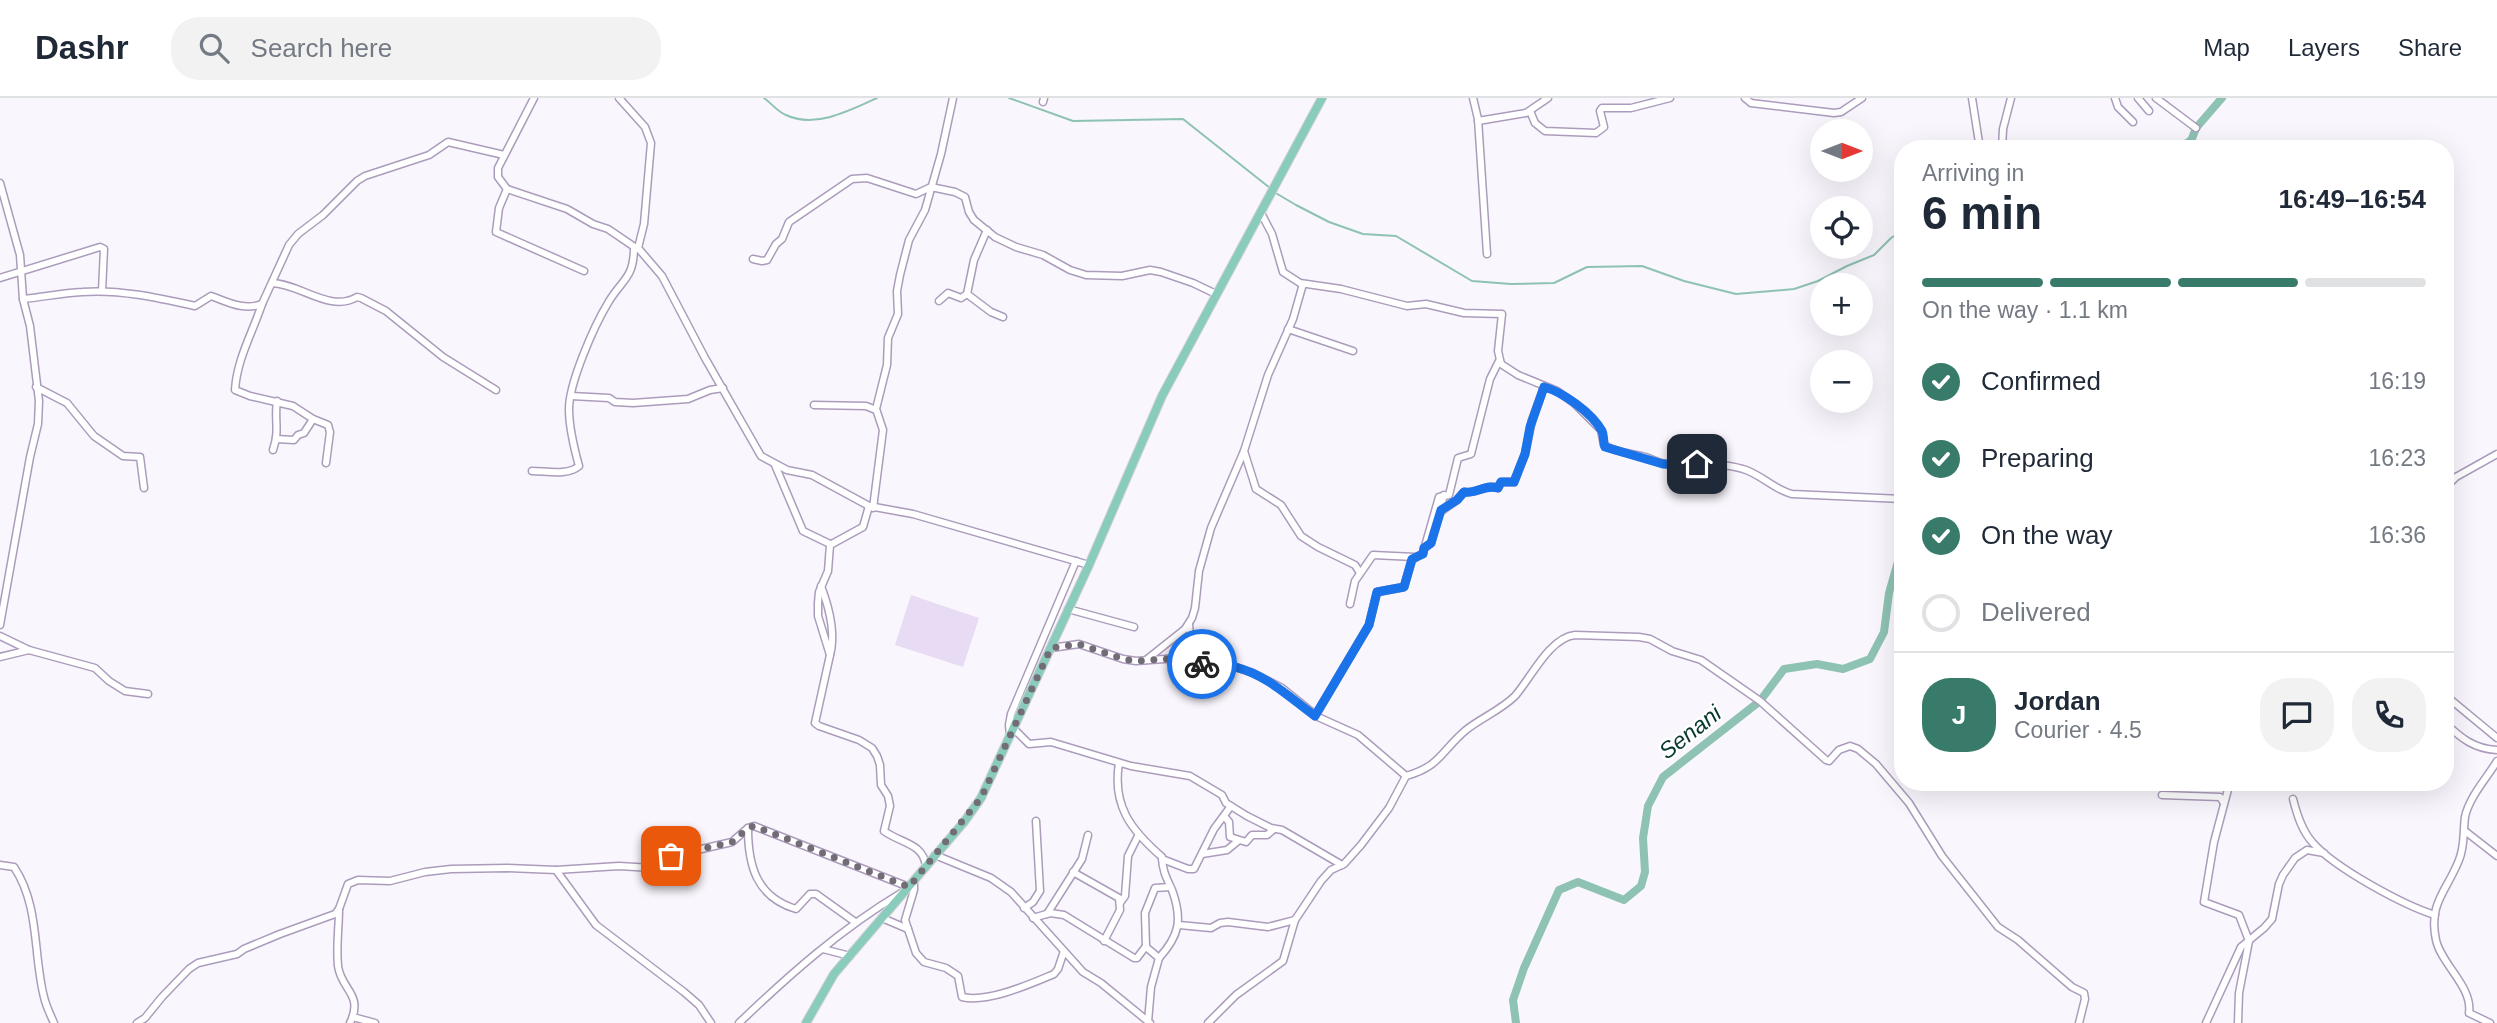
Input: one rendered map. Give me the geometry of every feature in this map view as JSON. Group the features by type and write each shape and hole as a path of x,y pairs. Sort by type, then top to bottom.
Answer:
{"main road":[{"path":"806,1023 824,990 850,956 974,810 1089,565 1162,396 1321,99"}],"street":[{"path":"534,98 498,168 498,177 507,190 552,203 608,229 636,248 663,276 761,456 787,470 809,474 871,507 913,514 1089,565"},
{"path":"531,471 566,471 575,470 579,466 574,456 569,420 571,396 599,320 612,296 628,277 634,263 644,224 651,143 645,127 619,98"},
{"path":"831,544 863,527 871,507 883,430 876,410 887,365 888,338 898,314 897,291 900,275 909,240 925,209 941,155 953,98"},
{"path":"1474,98 1487,254"},
{"path":"1478,121 1507,118 1530,111 1548,98"},
{"path":"1530,111 1535,123 1545,131 1596,133 1604,127 1600,111 1602,108 1631,108 1670,98"},
{"path":"1745,98 1756,104 1828,113 1841,112 1862,98"},
{"path":"1972,98 1979,140"},
{"path":"2002,140 2011,98"},
{"path":"2115,98 2118,107 2133,122"},
{"path":"2138,98 2149,111"},
{"path":"2155,98 2196,128"},
{"path":"326,463 331,428 326,423 313,419 293,406 235,390 240,358 281,258 298,234 323,215 356,181 365,176 429,155 448,142 504,155"},
{"path":"753,259 766,260 776,244 782,241 789,222 852,178 867,178 916,194 931,187 955,192 965,197 972,218 1000,240 1043,256 1079,274 1122,276 1150,271 1161,272 1216,294"},
{"path":"0,183 20,255 23,299 30,326 39,401 38,424 0,625"},
{"path":"507,190 499,208 496,232 584,271"},
{"path":"1263,209 1283,272 1304,284 1340,289 1407,306 1426,304 1464,313 1502,314 1498,351 1500,360 1507,369 1557,391 1574,402 1601,430 1604,445 1612,450 1663,464 1714,464 1745,470 1792,494 1894,499"},
{"path":"1,222 12,227"},
{"path":"939,301 951,292 961,298 967,294 974,260 987,230"},
{"path":"0,278 70,254 102,247 102,291"},
{"path":"272,283 339,303 361,298 386,311 443,357 496,390"},
{"path":"1192,662 1189,624 1195,608 1199,571 1205,548 1220,504 1244,451 1268,375 1304,284"},
{"path":"23,299 102,291 195,306 209,295 247,308 262,304"},
{"path":"967,294 990,312 1003,317"},
{"path":"1288,329 1353,351"},
{"path":"1350,604 1355,581 1373,555 1423,554 1437,501 1441,495 1449,493 1458,458 1471,454 1490,379 1500,360"},
{"path":"36,387 67,403 94,436 123,456 140,457 144,488"},
{"path":"1440,512 1464,492 1470,493 1486,486 1498,488 1501,482 1514,482 1544,387"},
{"path":"571,396 609,398 615,402 633,403 688,399 723,388"},
{"path":"273,450 278,428 277,401"},
{"path":"814,405 866,406 876,410"},
{"path":"276,439 294,440 304,433 313,419"},
{"path":"1244,451 1256,489 1281,505 1301,536 1355,565 1360,573"},
{"path":"2454,479 2497,454"},
{"path":"774,463 803,531 831,544"},
{"path":"1424,548 1431,543 1444,495"},
{"path":"831,544 828,571 821,586 827,598 833,634 816,724 859,740 872,748 880,765 881,785 888,796 890,806 884,831 923,853 926,867"},
{"path":"1315,716 1369,625 1377,592 1404,587 1415,556"},
{"path":"1076,561 1011,713 1009,725 1012,733 1029,744 1051,742 1119,763 1189,776 1223,796 1231,806 1289,834 1342,865"},
{"path":"1068,609 1134,627"},
{"path":"1146,660 1189,624"},
{"path":"0,636 29,650 94,668 118,688 131,693 148,694"},
{"path":"1208,1023 1236,995 1283,961 1296,920 1321,881 1331,870 1342,865 1378,824 1406,776 1419,773 1434,764 1467,729 1513,698 1547,653 1567,636 1639,637 1700,660 1760,701 1826,760 1829,761 1844,747 1858,749 1894,786"},
{"path":"1051,648 1079,644 1123,659 1179,658 1233,666 1253,673 1282,688 1315,716 1358,735 1406,776"},
{"path":"0,657 29,650"},
{"path":"2454,702 2497,738"},
{"path":"2454,731 2470,744 2497,750"},
{"path":"2490,1023 2469,1014 2466,996 2437,944 2435,915 2438,899 2460,858 2469,807 2497,761"},
{"path":"1119,763 1117,787 1125,812 1138,836 1162,859 1193,870 1214,829 1231,806"},
{"path":"1899,791 1942,856 1998,927 2018,940 2072,987 2084,993 2080,1023"},
{"path":"2227,791 2214,842 2204,902 2239,915 2249,941 2239,993 2238,1023"},
{"path":"2162,795 2220,797 2224,803"},
{"path":"2293,799 2305,832 2324,853 2395,898 2435,915"},
{"path":"1224,816 1230,826 1230,837 1244,843 1252,835 1267,835 1274,829"},
{"path":"1024,908 1033,902 1040,891 1035,821"},
{"path":"375,1023 351,1020 355,999 338,968 339,909 348,884 358,880 390,881 451,869 556,870 619,866 652,868 675,855 732,842 748,828 757,827 910,886 914,890 905,913 919,958 929,965 946,968 958,976 962,996 967,998 1009,991 1054,974 1064,951"},
{"path":"748,828 749,861 754,876 766,891 796,909 810,894 816,894 855,922"},
{"path":"2465,831 2497,856"},
{"path":"1047,914 1082,859 1088,835"},
{"path":"1120,903 1125,896 1128,856 1138,836"},
{"path":"1202,854 1227,850 1238,841"},
{"path":"2206,1023 2240,950 2272,919 2279,884 2291,863 2307,850 2324,853"},
{"path":"935,855 990,878 1011,892 1083,972 1101,983 1149,1023"},
{"path":"1149,1023 1151,987 1159,958 1173,940 1179,925 1162,859"},
{"path":"0,865 14,867 26,895 35,927 44,999 54,1023"},
{"path":"556,870 580,906 599,927 684,992 699,1005 712,1023"},
{"path":"1073,872 1117,895 1120,910 1104,941"},
{"path":"739,1023 764,998 855,922 910,886"},
{"path":"1159,958 1146,946 1145,913 1154,889 1170,887"},
{"path":"137,1023 198,963 237,954 280,934 329,918 339,909"},
{"path":"1033,918 1047,914 1064,915 1136,959 1146,946"},
{"path":"882,918 908,929"},
{"path":"1179,925 1211,928 1223,922 1268,927 1296,920"},
{"path":"823,949 850,956"}],"shaded area":[{"path":"911,595 979,618 963,667 895,645"}],"waterway":[{"path":"764,98 783,114 809,120 833,116 877,98"},
{"path":"1009,98 1073,121 1183,119 1270,188"},
{"name":"Senani","path":"2191,140 2196,128 2222,98"},
{"path":"2186,140 2193,135"},
{"path":"1274,192 1329,222 1363,234 1396,236 1472,281 1511,284 1554,283 1587,267 1642,266 1684,281 1736,294 1794,289 1874,255 1894,236"},
{"name":"Senani","path":"1516,1023 1513,1000 1524,968 1559,890 1578,882 1624,900 1641,886 1645,872 1643,838 1648,806 1663,777 1760,701 1784,669 1817,664 1843,669 1870,659 1884,632 1894,576"}],"way so far":[{"path":"671,856 693,849 727,844 754,826 909,887 974,810 1003,754 1051,648 1079,644 1123,659 1136,661 1179,658 1202,664"}],"route":[{"path":"1202,664 1233,666 1253,673 1282,688 1315,716 1369,625 1377,592 1404,587 1412,559 1423,554 1424,548 1431,543 1441,510 1464,492 1470,493 1486,486 1498,488 1501,482 1514,482 1544,387 1568,398 1591,418 1603,433 1605,447 1663,464 1697,464"}]}
